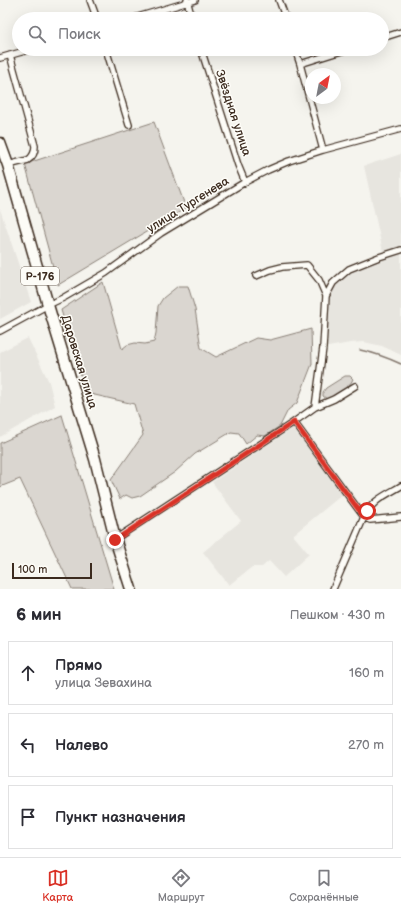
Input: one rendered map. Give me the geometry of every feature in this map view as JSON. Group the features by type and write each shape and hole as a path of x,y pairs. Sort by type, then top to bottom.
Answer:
{"highway":[{"name":"Даровская улица","path":"0,142 95,459 115,540 131,589"}],"street":[{"path":"90,0 94,12"},
{"path":"153,12 187,1 195,0"},
{"path":"279,0 283,12"},
{"path":"187,1 190,12"},
{"path":"389,36 401,32"},
{"path":"0,58 10,55 35,146 35,150 31,158 8,165"},
{"path":"108,56 129,125"},
{"name":"Звёздная улица","path":"203,56 233,150 245,182"},
{"path":"297,56 322,150"},
{"path":"300,64 326,56"},
{"name":"улица Тургенева","path":"0,330 63,298 106,273 161,233 245,182 268,170 322,150 401,129"},
{"path":"315,407 323,348 326,296 333,283 349,269 401,250"},
{"path":"256,276 282,267 307,265 319,280 326,296"},
{"path":"115,540 315,407 334,400 355,386"},
{"path":"294,422 364,517 370,520 401,517"},
{"path":"333,589 367,511 376,500 401,486"}],"shaded area":[{"path":"154,122 186,208 58,285 25,164"},
{"path":"401,154 401,355 382,346 364,342 323,348 326,296 333,283 349,269 384,256 364,166"},
{"path":"0,209 31,302 0,319"},
{"path":"103,282 122,349 127,345 135,343 145,344 154,342 158,306 163,298 178,286 188,286 195,309 201,348 216,357 256,338 270,340 311,329 312,364 297,403 288,410 280,426 265,436 257,435 246,444 239,433 231,432 195,454 175,472 140,496 132,498 126,495 120,499 111,480 143,435 134,404 86,393 61,310"},
{"path":"28,338 49,382 55,406 0,437 0,352"},
{"path":"345,376 350,376 353,379 346,388 330,398 327,399 323,396 323,392 326,388"},
{"path":"62,415 114,589 72,589 20,479 0,487 0,443"},
{"path":"293,428 343,494 293,535 309,554 284,577 269,561 262,567 252,567 229,585 203,552 241,521 212,482"}],"waterway":[{"path":"360,350 401,364"}],"route":[{"path":"115,540 294,422 364,517 367,511"}]}
